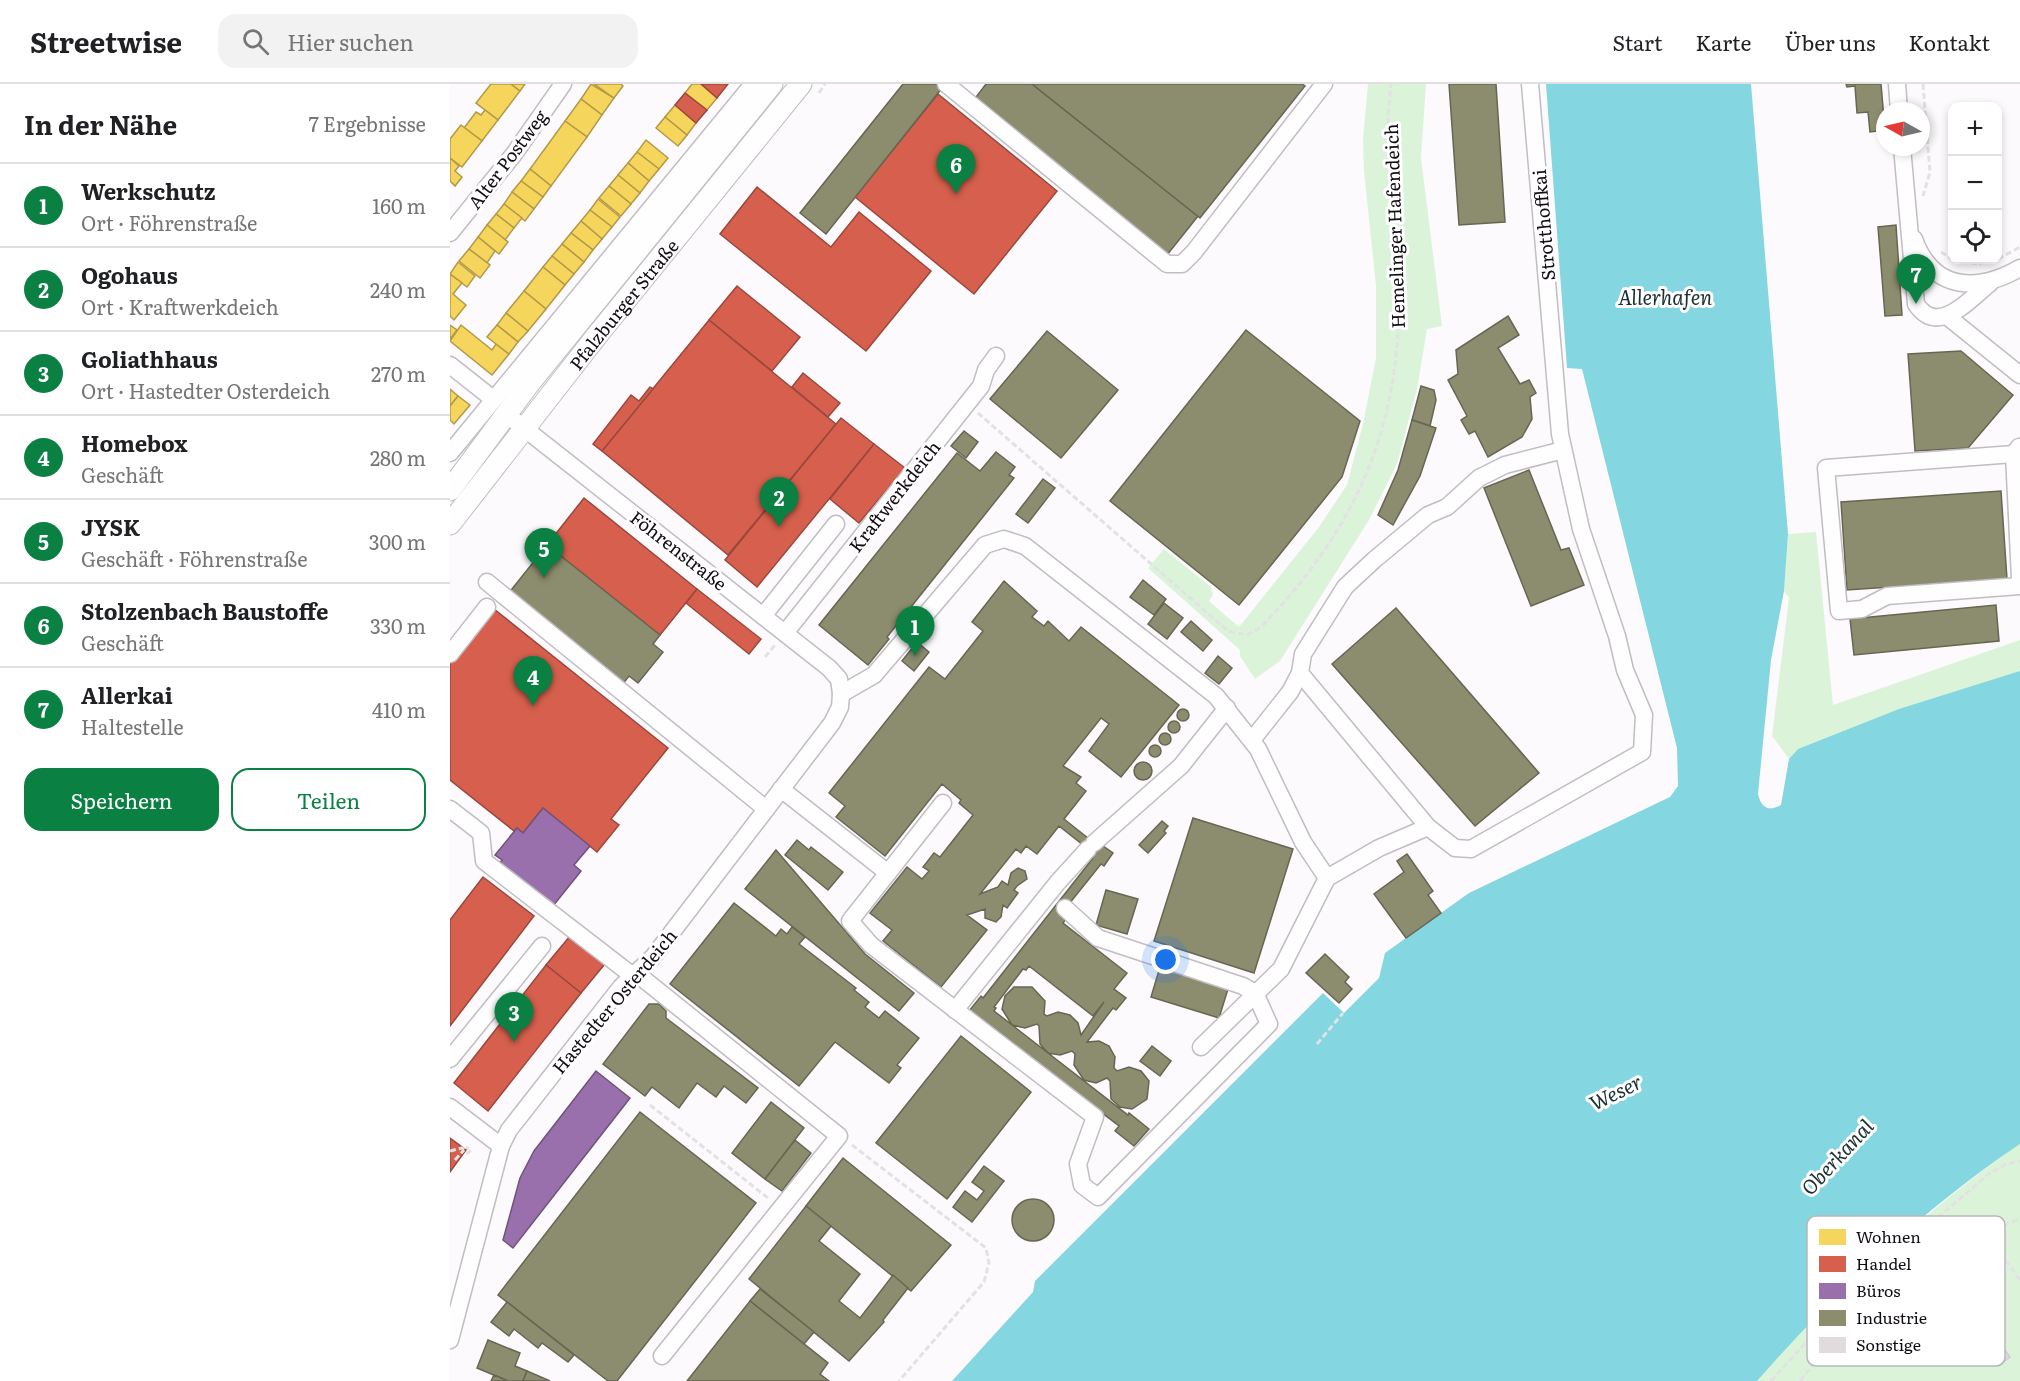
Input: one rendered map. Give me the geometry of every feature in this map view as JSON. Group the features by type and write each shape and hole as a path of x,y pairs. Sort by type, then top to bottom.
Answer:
{"main road":[{"name":"Pfalzburger Straße","path":"450,490 500,406 772,84"},
{"name":"Pfalzburger Straße","path":"450,524 526,430 595,338 801,84"}],"street":[{"name":"Alter Postweg","path":"450,233 514,154 563,84"},
{"name":"Pfalzburger Straße","path":"450,453 500,406 753,84"},
{"path":"946,84 1167,264 1182,264 1194,252 1324,84"},
{"name":"Strotthoffkai","path":"1428,827 1455,848 1471,849 1642,752 1644,715 1625,670 1617,636 1581,529 1563,450 1530,84"},
{"path":"1897,84 1898,102"},
{"path":"1903,156 1916,304 1922,313 1934,318 1948,316 1990,283 2020,268"},
{"path":"1909,224 1924,259 1936,272 1950,280 1969,285 1990,283"},
{"path":"1948,316 2020,375"},
{"name":"Kraftwerkdeich","path":"785,633 981,386 986,370 996,356"},
{"name":"Föhrenstraße","path":"450,365 526,430 829,668 839,679 841,694"},
{"path":"2020,579 2017,449 1826,468 1839,610 1862,609 1887,596 2020,586"},
{"path":"1252,740 1290,692 1300,673 1303,654 1345,587 1428,515 1447,507 1479,478 1505,465 1563,450"},
{"path":"763,616 836,524"},
{"path":"841,694 874,675 986,545 1004,539 1024,546 1216,696 1227,708 1252,740 1303,842 1328,878"},
{"path":"487,582 766,809"},
{"path":"450,654 487,607"},
{"path":"1202,1047 1281,969 1328,878 1379,848 1428,827 1300,673"},
{"name":"Hastedter Osterdeich","path":"451,1334 501,1146 556,1068 635,974 653,957 832,723 840,707 841,694"},
{"path":"956,1010 1058,900 1091,846 1181,766 1227,708"},
{"path":"781,789 888,873"},
{"path":"943,803 850,921 871,945 1095,1117 1078,1164 1082,1185 1098,1197 1269,1024 1256,993 1232,980 1098,938 1080,924 1058,900"},
{"path":"450,809 481,832 484,861 635,974 839,1136 662,1356"},
{"path":"450,1059 542,946"},
{"path":"450,1107 501,1146"}],"path":[{"name":"Hemelinger Hafendeich","path":"967,404 1228,631 1236,635 1247,635 1261,627 1331,542 1364,485 1377,445 1395,373 1399,282 1387,148 1390,84"},
{"path":"1922,198 1930,172 1923,84"},
{"path":"2002,257 2020,247"},
{"path":"1938,250 1948,256"},
{"path":"765,657 772,649"},
{"path":"1317,1044 1343,1013"},
{"path":"650,1105 781,1208"},
{"path":"839,1136 986,1248 989,1263 984,1281 899,1381"},
{"path":"450,1151 462,1148 468,1153 471,1150 466,1147 464,1149 460,1155 456,1161"},
{"path":"1940,1216 1991,1172 2007,1164 2020,1161"},
{"path":"2005,1224 2020,1219"},
{"path":"2005,1259 2020,1280"},
{"path":"1771,1381 1807,1342"},
{"path":"1800,1381 1812,1366"}],"green space":[{"path":"1368,84 1426,84 1421,158 1442,326 1427,329 1417,389 1397,464 1369,520 1280,661 1255,679 1240,656 1240,650 1148,568 1164,549 1211,587 1213,595 1209,601 1239,627 1319,527 1347,485 1363,424 1376,358 1376,286 1364,171 1363,139"},
{"path":"1816,532 1833,705 2020,640 2020,671 1798,749 1789,759 1772,736 1789,598 1784,591 1788,534"},
{"path":"2020,1144 2020,1381 1757,1381 1807,1326 1807,1366 2005,1366 2005,1216 1927,1216"}],"water":[{"path":"1546,84 1751,84 1788,534 1784,591 1771,660 1759,799 1769,808 1781,805 1789,759 1798,749 1899,709 2020,671 2020,1144 1924,1216 1807,1216 1807,1327 1757,1381 952,1381 1033,1292 1035,1281 1323,993 1344,1013 1379,978 1385,953 1469,893 1670,797 1678,786 1677,748 1582,369 1567,368"}],"building: Wohnen":[{"path":"491,84 511,84 520,91 498,120 476,103"},
{"path":"511,84 525,84 520,91"},
{"path":"591,84 614,98 602,115 581,99"},
{"path":"594,84 621,84 623,86 614,98"},
{"path":"692,84 701,84 717,98 707,110 685,93"},
{"path":"581,99 602,115 587,137 565,121"},
{"path":"675,105 696,123 687,135 665,117"},
{"path":"485,110 498,120 482,141 464,128 476,112 481,115"},
{"path":"665,117 687,135 678,146 656,128"},
{"path":"565,121 587,137 551,186 530,169"},
{"path":"461,125 482,141 462,167 450,158 450,139"},
{"path":"646,140 668,158 659,169 637,152"},
{"path":"637,152 659,169 649,181 628,163"},
{"path":"450,158 459,166 455,171 462,177 455,186 450,181"},
{"path":"628,163 649,181 640,193 618,175"},
{"path":"530,169 551,186 543,197 521,181"},
{"path":"618,175 640,193 631,204 609,186"},
{"path":"521,181 543,197 534,209 512,192"},
{"path":"609,186 631,204 621,216 599,198"},
{"path":"512,192 534,209 525,221 504,204"},
{"path":"598,199 620,217 612,227 590,210"},
{"path":"504,204 522,218 514,228 496,214"},
{"path":"590,210 612,227 602,239 581,221"},
{"path":"496,214 514,228 505,240 487,225"},
{"path":"581,221 602,239 593,250 571,233"},
{"path":"487,225 508,242 499,254 478,237"},
{"path":"571,233 593,250 584,262 562,244"},
{"path":"478,237 495,251 487,263 469,249"},
{"path":"562,244 584,262 574,274 552,256"},
{"path":"469,249 490,265 480,278 459,261"},
{"path":"552,256 574,274 565,285 543,267"},
{"path":"458,262 475,276 467,287 450,274"},
{"path":"543,267 565,285 546,309 524,291"},
{"path":"450,274 462,283 453,294 466,305 454,320 450,316"},
{"path":"524,291 546,309 528,331 506,313"},
{"path":"506,313 528,331 518,342 497,325"},
{"path":"450,325 457,330 450,339"},
{"path":"461,325 492,350 496,344 509,354 492,375 450,341"},
{"path":"497,325 518,342 509,354 487,337"},
{"path":"450,389 458,396 450,406"},
{"path":"458,396 470,405 454,424 450,420 450,406"}],"building: Handel":[{"path":"701,84 728,84 717,98"},
{"path":"685,93 707,110 696,123 675,105"},
{"path":"938,94 1057,191 974,294 855,197"},
{"path":"757,187 831,247 859,212 931,271 866,351 720,234"},
{"path":"737,286 800,337 772,371 709,320"},
{"path":"709,320 836,424 728,555 602,451"},
{"path":"803,373 840,403 828,417 792,387"},
{"path":"650,387 653,389 602,451 593,444 631,395 639,401"},
{"path":"841,418 874,444 757,587 725,560"},
{"path":"874,444 905,468 859,523 830,499"},
{"path":"584,498 697,589 660,635 547,545"},
{"path":"697,589 761,639 749,654 686,603"},
{"path":"494,609 668,748 611,819 619,825 597,852 543,808 523,833 517,828 514,831 450,780 450,664"},
{"path":"483,877 534,916 450,1026 450,920"},
{"path":"570,936 604,965 581,993 546,965"},
{"path":"546,965 581,993 488,1111 454,1083"},
{"path":"450,1138 466,1150 450,1172"}],"building: Büros":[{"path":"543,808 590,846 574,865 581,871 553,906 499,864 502,860 495,855 517,828 523,833"},
{"path":"596,1071 630,1098 513,1248 503,1240 520,1178 534,1151"}],"building: Industrie":[{"path":"903,84 937,84 942,88 826,234 800,213"},
{"path":"986,84 1032,84 1198,216 1167,255 973,101"},
{"path":"1032,84 1302,84 1305,86 1200,218"},
{"path":"1449,84 1496,84 1505,222 1459,225"},
{"path":"1846,84 1881,84 1883,102 1876,102 1876,131 1870,132 1868,112 1857,113 1855,86 1847,87"},
{"path":"1896,225 1902,315 1885,316 1878,227"},
{"path":"1508,316 1519,335 1498,348 1520,384 1529,380 1536,393 1530,397 1532,419 1522,437 1488,457 1475,431 1469,434 1461,420 1467,416 1448,380 1458,374 1456,350"},
{"path":"1246,330 1360,421 1342,477 1239,605 1110,501"},
{"path":"1047,331 1118,390 1061,458 990,399"},
{"path":"1961,351 2013,395 1968,448 1915,451 1908,354"},
{"path":"1421,386 1434,390 1436,400 1430,426 1412,420"},
{"path":"1412,420 1436,428 1420,476 1393,525 1378,515 1398,470"},
{"path":"964,431 978,442 966,458 951,446"},
{"path":"996,452 1015,467 1009,475 1014,478 887,637 889,639 868,665 819,625 957,453 980,471"},
{"path":"1529,470 1561,550 1569,548 1584,585 1531,606 1484,488"},
{"path":"1043,479 1055,488 1028,523 1016,514"},
{"path":"2001,491 2007,579 1847,590 1841,502"},
{"path":"547,545 660,635 653,644 663,652 638,683 629,676 622,685 508,594"},
{"path":"1143,580 1166,599 1154,615 1130,597"},
{"path":"1004,581 1037,611 1032,617 1044,626 1048,621 1069,641 1081,627 1179,705 1121,777 1089,751 1109,724 1101,718 1063,766 1081,777 1076,783 1086,791 1064,819 1098,846 1100,844 1113,853 1104,866 1101,864 1061,914 1066,919 1063,923 1127,973 1114,989 1126,998 1116,1010 1113,1008 1087,1042 1099,1041 1109,1046 1115,1057 1114,1068 1117,1071 1129,1067 1141,1071 1149,1081 1147,1099 1132,1109 1120,1107 1111,1099 1110,1081 1107,1078 1096,1083 1084,1080 1074,1065 1075,1054 1072,1051 1060,1055 1048,1053 1149,1129 1134,1146 1115,1131 1119,1126 969,1011 981,996 983,998 1093,858 1091,856 1093,853 1059,826 1037,854 1026,846 1021,853 1016,849 980,894 998,887 1002,881 1008,885 1011,873 1018,868 1025,871 1027,879 1014,890 1018,893 1007,908 1003,905 1001,917 996,922 985,918 985,909 967,915 987,930 941,987 883,941 892,930 870,913 907,867 922,879 929,871 923,867 934,853 940,857 973,815 959,803 961,800 942,784 885,856 836,817 845,806 829,793 929,667 945,679 983,631 972,622","holes":["1029,966 1093,1016 1104,1002 1081,1035 1078,1023 1070,1015 1058,1012 1047,1016 1044,1014 1045,1001 1032,987 1014,987 1005,996 1002,1009 1012,1025 994,1011 996,1008 994,1007 1023,969 1026,970","1037,1024 1040,1044 1048,1053 1012,1025 1025,1028"]},
{"path":"1164,603 1183,618 1167,639 1148,624"},
{"path":"1996,605 1999,641 1854,655 1850,619"},
{"path":"1396,608 1539,773 1475,826 1332,664"},
{"path":"1191,621 1212,640 1203,651 1181,632"},
{"path":"917,642 929,652 914,671 902,661"},
{"path":"1218,656 1232,668 1219,684 1205,673"},
{"path":"1185,709 1189,715 1185,721 1181,721 1177,713"},
{"path":"1176,721 1180,727 1176,733 1172,733 1168,725"},
{"path":"1167,733 1171,739 1167,745 1163,745 1159,737"},
{"path":"1157,745 1161,751 1157,757 1153,757 1149,749"},
{"path":"1143,762 1149,765 1152,771 1149,777 1143,780 1137,777 1134,771 1137,765"},
{"path":"1193,818 1293,849 1254,973 1154,941"},
{"path":"1162,821 1168,826 1164,831 1166,833 1148,853 1139,845"},
{"path":"797,840 809,850 811,847 843,872 828,890 785,855"},
{"path":"776,850 865,954 914,993 899,1011 745,889"},
{"path":"1407,854 1433,891 1428,895 1441,913 1406,938 1374,894 1404,872 1397,861"},
{"path":"1106,890 1138,899 1127,934 1096,925"},
{"path":"734,903 776,936 781,929 787,934 792,927 805,937 799,944 856,988 854,990 869,1002 865,1007 879,1018 885,1011 919,1038 897,1065 901,1068 889,1083 835,1042 799,1086 670,984"},
{"path":"1325,954 1349,977 1345,982 1352,989 1339,1003 1306,973"},
{"path":"1160,967 1228,989 1219,1018 1151,997"},
{"path":"649,1004 659,1004 666,1011 666,1018 758,1088 746,1103 724,1086 716,1097 697,1083 679,1108 652,1087 645,1096 603,1064"},
{"path":"961,1036 1031,1092 947,1199 876,1143"},
{"path":"1152,1046 1171,1061 1160,1076 1140,1061"},
{"path":"771,1102 804,1128 765,1179 732,1153"},
{"path":"640,1112 756,1203 617,1381 608,1381 498,1295"},
{"path":"795,1140 811,1153 782,1191 765,1179"},
{"path":"843,1158 951,1245 911,1291 806,1206"},
{"path":"984,1166 1004,1181 972,1222 953,1207 965,1191 977,1200 984,1191 972,1182"},
{"path":"1033,1199 1041,1200 1048,1205 1053,1212 1053,1228 1048,1235 1041,1240 1033,1241 1025,1240 1018,1235 1013,1228 1012,1220 1013,1212 1018,1205 1025,1200"},
{"path":"806,1206 831,1226 819,1241 860,1274 839,1301 860,1318 893,1275 908,1288 883,1320 884,1322 849,1361 749,1279"},
{"path":"760,1289 814,1332 804,1344 750,1301"},
{"path":"750,1301 828,1363 820,1374 829,1381 687,1381"},
{"path":"507,1302 574,1355 568,1362 542,1343 538,1348 514,1329 509,1336 491,1322"},
{"path":"488,1340 520,1353 515,1366 527,1371 523,1381 508,1381 477,1368"},
{"path":"527,1371 550,1381 523,1381"},
{"path":"494,1375 508,1381 491,1381"}],"building: Sonstige":[{"path":"2005,1350 2010,1357 2005,1361"}],"place":[{"name":"Stolzenbach Baustoffe","path":"956,194"},
{"name":"Allerkai","path":"1916,304"},
{"name":"Ogohaus","path":"779,527"},
{"name":"JYSK","path":"544,578"},
{"name":"Werkschutz","path":"915,656"},
{"name":"Homebox","path":"533,706"},
{"name":"Goliathhaus","path":"514,1042"}],"water label":[{"name":"Allerhafen","path":"1665,296"},
{"name":"Weser","path":"1615,1091"},
{"name":"Oberkanal","path":"1836,1156"}]}
